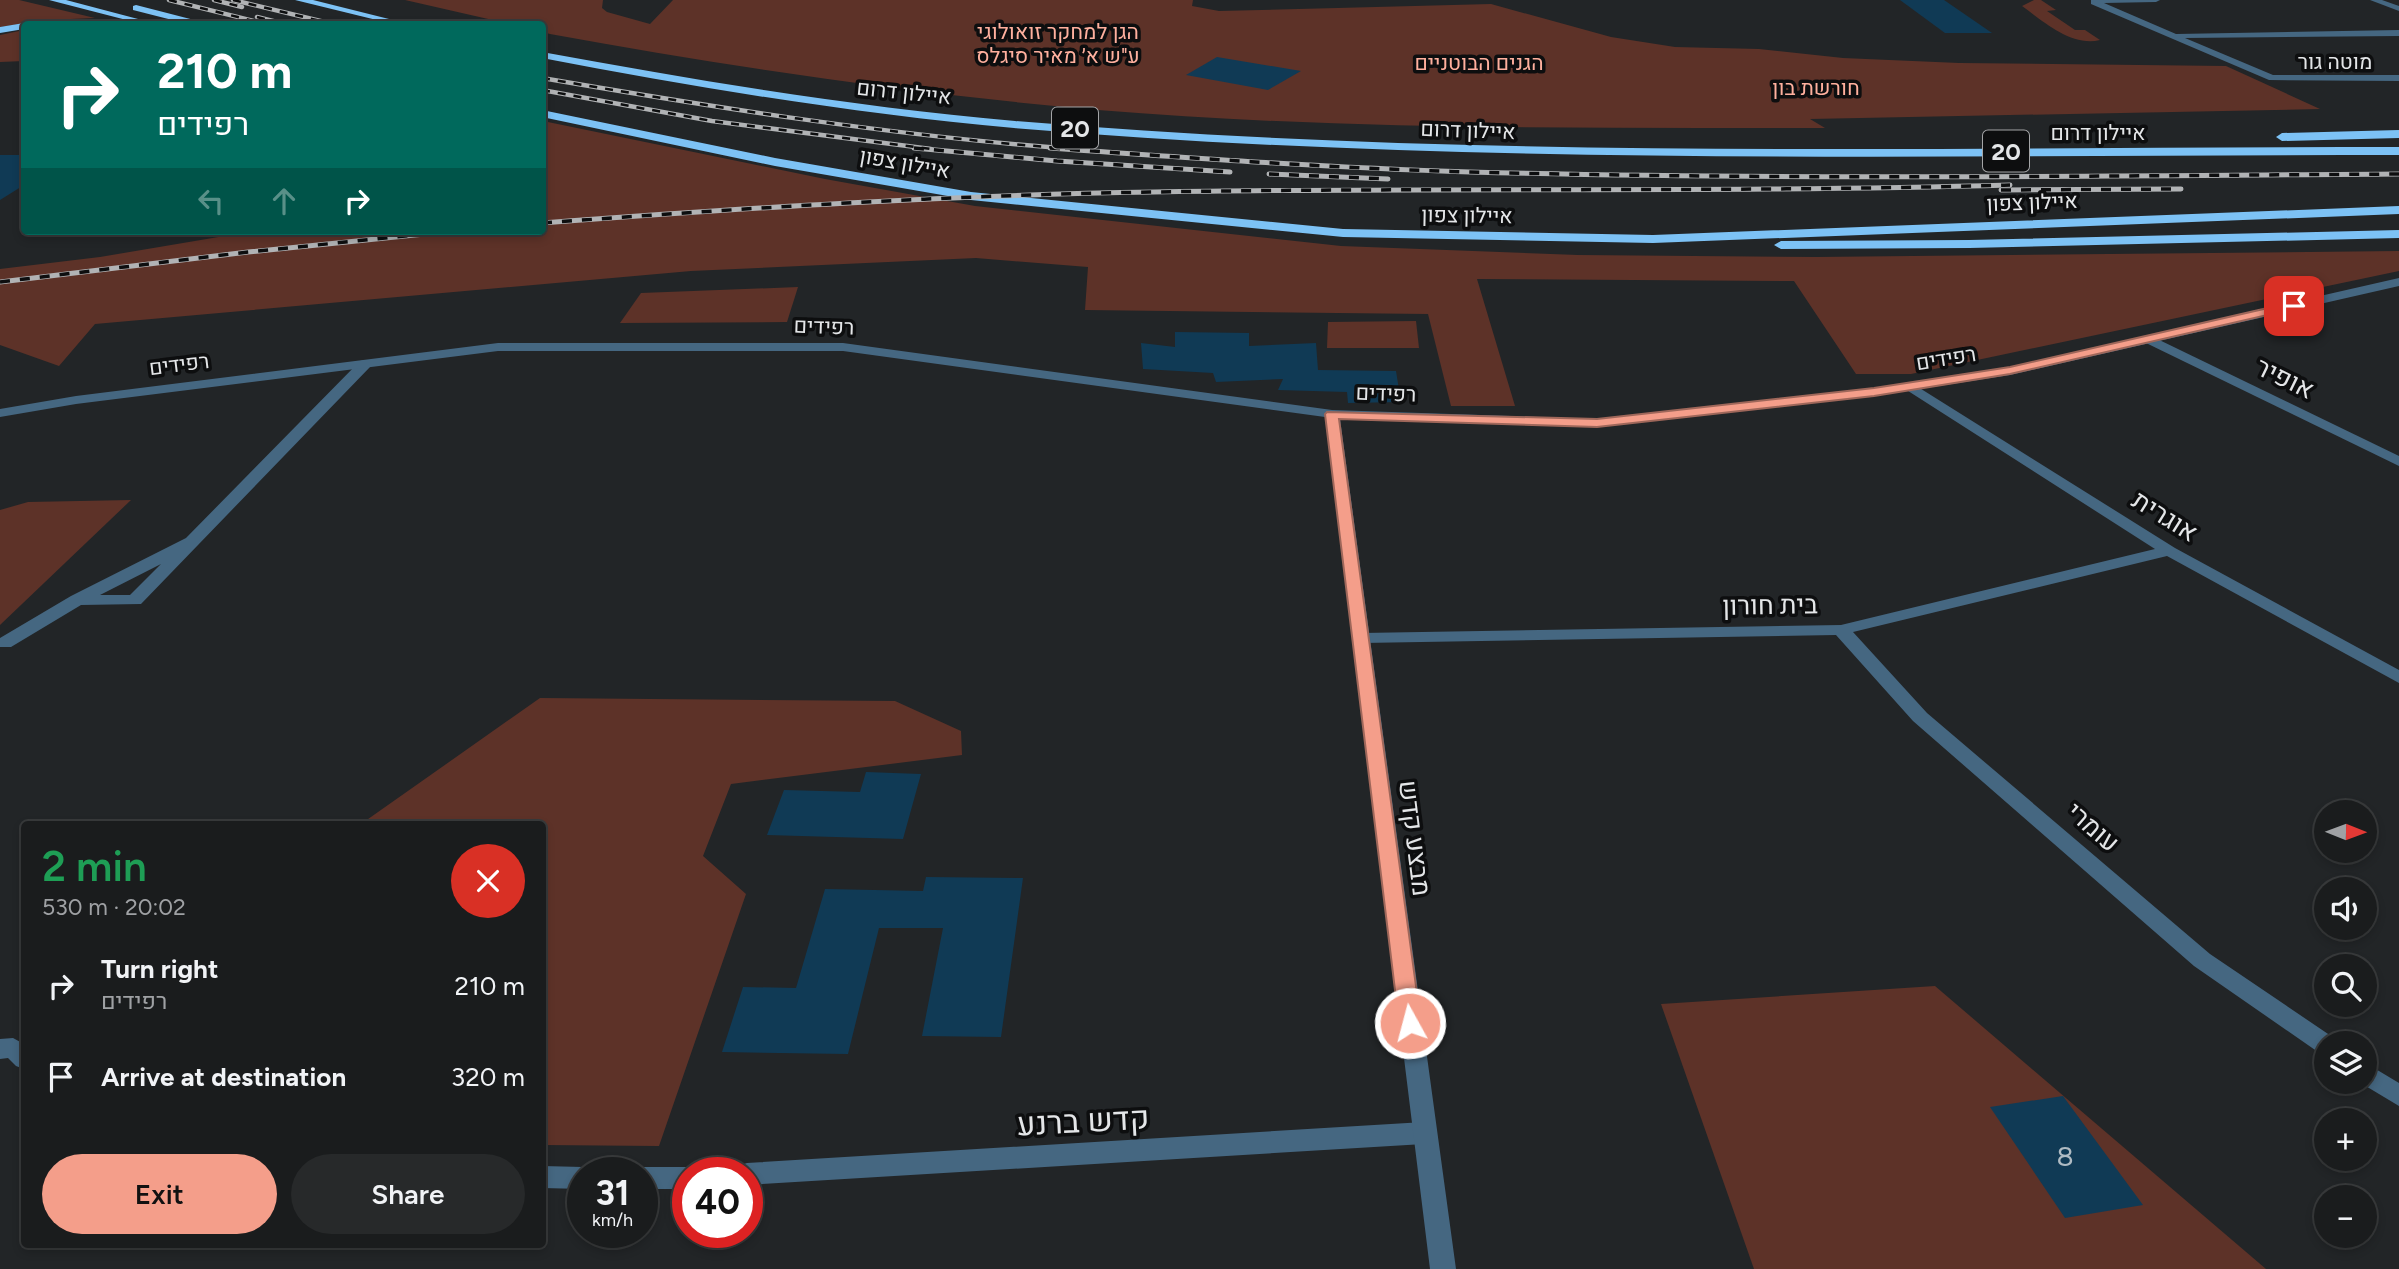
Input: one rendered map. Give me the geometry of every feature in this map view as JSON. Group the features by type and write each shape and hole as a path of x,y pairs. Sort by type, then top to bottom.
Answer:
{"highway":[{"path":"54,0 140,21"},
{"path":"300,0 391,21"},
{"path":"120,4 186,21"},
{"path":"0,30 21,26"},
{"name":"איילון דרום","path":"546,56 756,93 1037,125 1318,144 1612,152 2399,151"},
{"name":"איילון צפון","path":"546,114 775,162 996,199 1343,233 1653,239 2399,210"},
{"path":"1612,152 2399,134"},
{"path":"1653,239 1712,244 1828,246 2399,234"}],"street":[{"path":"2094,2 2156,0"},
{"path":"2374,0 2399,9"},
{"path":"2094,2 2169,35 2399,33"},
{"name":"מוטה גור","path":"2169,35 2272,78 2399,78"},
{"name":"רפידים","path":"0,413 76,400 498,347 843,347 1332,414 1597,423 1910,386 2010,371 2399,282"},
{"name":"אופיר","path":"2149,339 2399,462"},
{"path":"77,600 135,600 365,364"},
{"name":"אוגרית","path":"1910,386 2169,551 2399,677"},
{"name":"מבצע קדש","path":"1332,414 1443,1269"},
{"path":"5,643 77,600 191,542"},
{"name":"בית חורון","path":"1362,638 1841,630 2169,551"},
{"name":"עומרי","path":"1841,630 1920,717 2202,960 2314,1037"},
{"path":"0,1049 13,1048 21,1056"},
{"path":"2377,1081 2399,1096"},
{"name":"קדש ברנע","path":"763,1173 1424,1133"},
{"path":"546,1177 567,1178"}],"green space":[{"path":"0,0 19,0 95,18 21,21 21,24 0,27"},
{"path":"405,0 603,0 602,8 607,12 650,24 673,0 1193,0 1192,6 1219,11 1491,4 1611,37 1675,47 1759,49 1843,58 1959,63 2226,66 2320,109 1810,119 1825,128 1461,127 1189,117 891,88 686,58 550,34 546,33 546,21 497,21"},
{"path":"2034,0 2041,0 2056,10 2047,11 2075,30 2085,30 2100,40 2079,40 2049,26 2022,6"},
{"path":"21,31 21,61 0,62 0,35"},
{"path":"546,122 825,179 975,206 1341,246 1578,255 1816,257 2399,251 2399,271 1911,374 1856,374 1794,281 1477,279 1515,406 1451,406 1428,314 1085,310 1088,267 976,258 691,271 95,324 59,366 0,345 0,269 100,257 230,235 546,235"},
{"path":"798,287 787,322 620,323 641,293"},
{"path":"1416,321 1419,348 1327,348 1328,322"},
{"path":"131,500 0,625 0,510 28,502"},
{"path":"540,698 895,701 961,731 962,755 731,784 703,856 746,894 659,1146 546,1145 546,821 365,821"},
{"path":"1935,986 2266,1269 1754,1269 1661,1004"}],"building":[{"path":"1900,0 1944,0 1992,33 1945,33"},
{"path":"1217,57 1301,71 1268,90 1186,75"},
{"path":"0,155 21,155 21,187 0,200"},
{"path":"1175,332 1249,333 1249,346 1316,343 1318,370 1396,371 1401,402 1348,403 1347,392 1278,390 1283,379 1216,382 1213,373 1143,369 1141,343 1175,347"},
{"path":"866,772 921,774 903,839 767,835 784,790 860,792"},
{"path":"926,877 1023,878 1001,1037 922,1036 943,928 879,928 848,1054 722,1052 743,987 796,988 825,889 923,891"},
{"path":"2063,1096 2143,1205 2065,1218 1990,1107"}],"railway":[{"path":"169,0 254,21"},
{"path":"214,0 242,7"},
{"path":"233,0 320,21"},
{"path":"257,17 273,21"},
{"path":"546,79 807,120 940,137 1073,149"},
{"path":"546,91 712,121 931,149"},
{"path":"914,148 1057,161 1230,172"},
{"path":"1050,148 1470,172 1935,177 2399,174"},
{"path":"1269,174 1388,179"},
{"path":"546,223 848,203 1078,194 2010,185"},
{"path":"2001,190 2181,189"},
{"path":"0,282 415,235"}],"route":[{"path":"1410,1023 1332,414 1597,423 1874,392 2010,371 2294,306"}],"park label":[{"name":"הגן למחקר זואולוגי ע\"ש א׳ מאיר סיגלס","path":"1058,43"},
{"name":"הגנים הבוטניים","path":"1479,62"},
{"name":"חורשת בון","path":"1816,87"}]}
